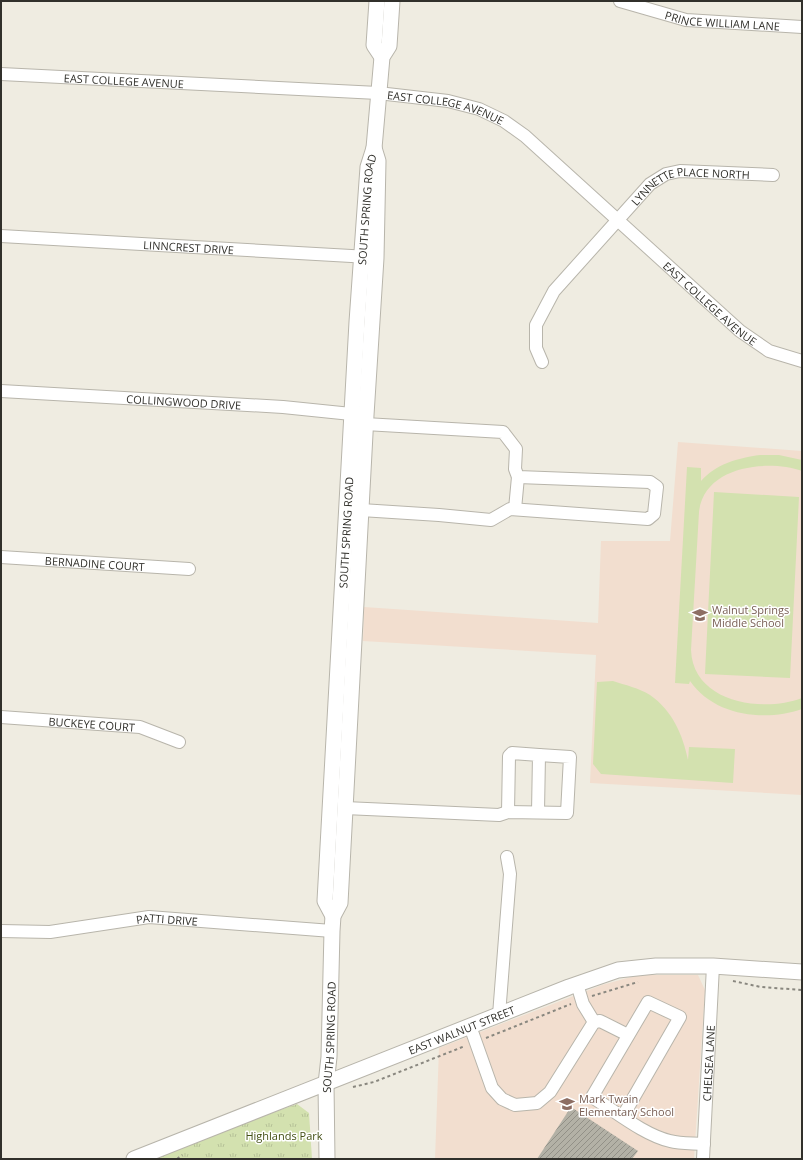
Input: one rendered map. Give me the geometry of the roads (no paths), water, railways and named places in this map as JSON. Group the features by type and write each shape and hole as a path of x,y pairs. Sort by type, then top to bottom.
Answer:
{"main road":[{"path":"377,1 374,45 382,57 389,46 392,1"},
{"name":"SOUTH SPRING ROAD","path":"327,1159 326,1084 329,1057 332,932 333,916 340,903 338,808 357,507 369,257 378,161 374,148 382,57"},
{"name":"EAST WALNUT STREET","path":"134,1159 577,984 618,970 634,967 656,966 713,966 802,972"}],"street":[{"name":"PRINCE WILLIAM LANE","path":"620,1 686,20 802,27"},
{"name":"EAST COLLEGE AVENUE","path":"1,74 378,93 448,101 479,108 504,121 525,136 740,331 769,351 802,361"},
{"name":"LYNNETTE PLACE NORTH","path":"542,362 536,348 536,325 554,291 650,184 666,174 694,170 773,175"},
{"name":"LINNCREST DRIVE","path":"1,236 369,257"},
{"name":"COLLINGWOOD DRIVE","path":"1,391 283,407 361,418 503,432 516,449 515,469 518,477 515,509"},
{"path":"357,507 491,520 510,509 648,519 654,514 657,487 650,482 518,477"},
{"name":"BERNADINE COURT","path":"1,557 189,569"},
{"name":"BUCKEYE COURT","path":"1,717 140,727 180,742"},
{"path":"338,808 493,815 508,812 565,814 569,812 570,757 510,754 508,812"},
{"path":"538,812 539,755"},
{"path":"499,1015 510,874 507,857"},
{"name":"PATTI DRIVE","path":"1,931 50,932 150,917 332,932"},
{"name":"CHELSEA LANE","path":"703,1159 713,966"},
{"path":"577,984 583,1004 594,1022"},
{"path":"623,1116 680,1017 648,1002 592,1097 645,1130 670,1142 704,1144"},
{"path":"470,1026 492,1088 502,1100 515,1105 536,1103 550,1092 594,1022 600,1021 628,1035"}],"place":[{"name":"Walnut Springs Middle School","path":"700,615"},
{"name":"Mark Twain Elementary School","path":"567,1104"}],"park label":[{"name":"Highlands Park","path":"284,1135"}]}
